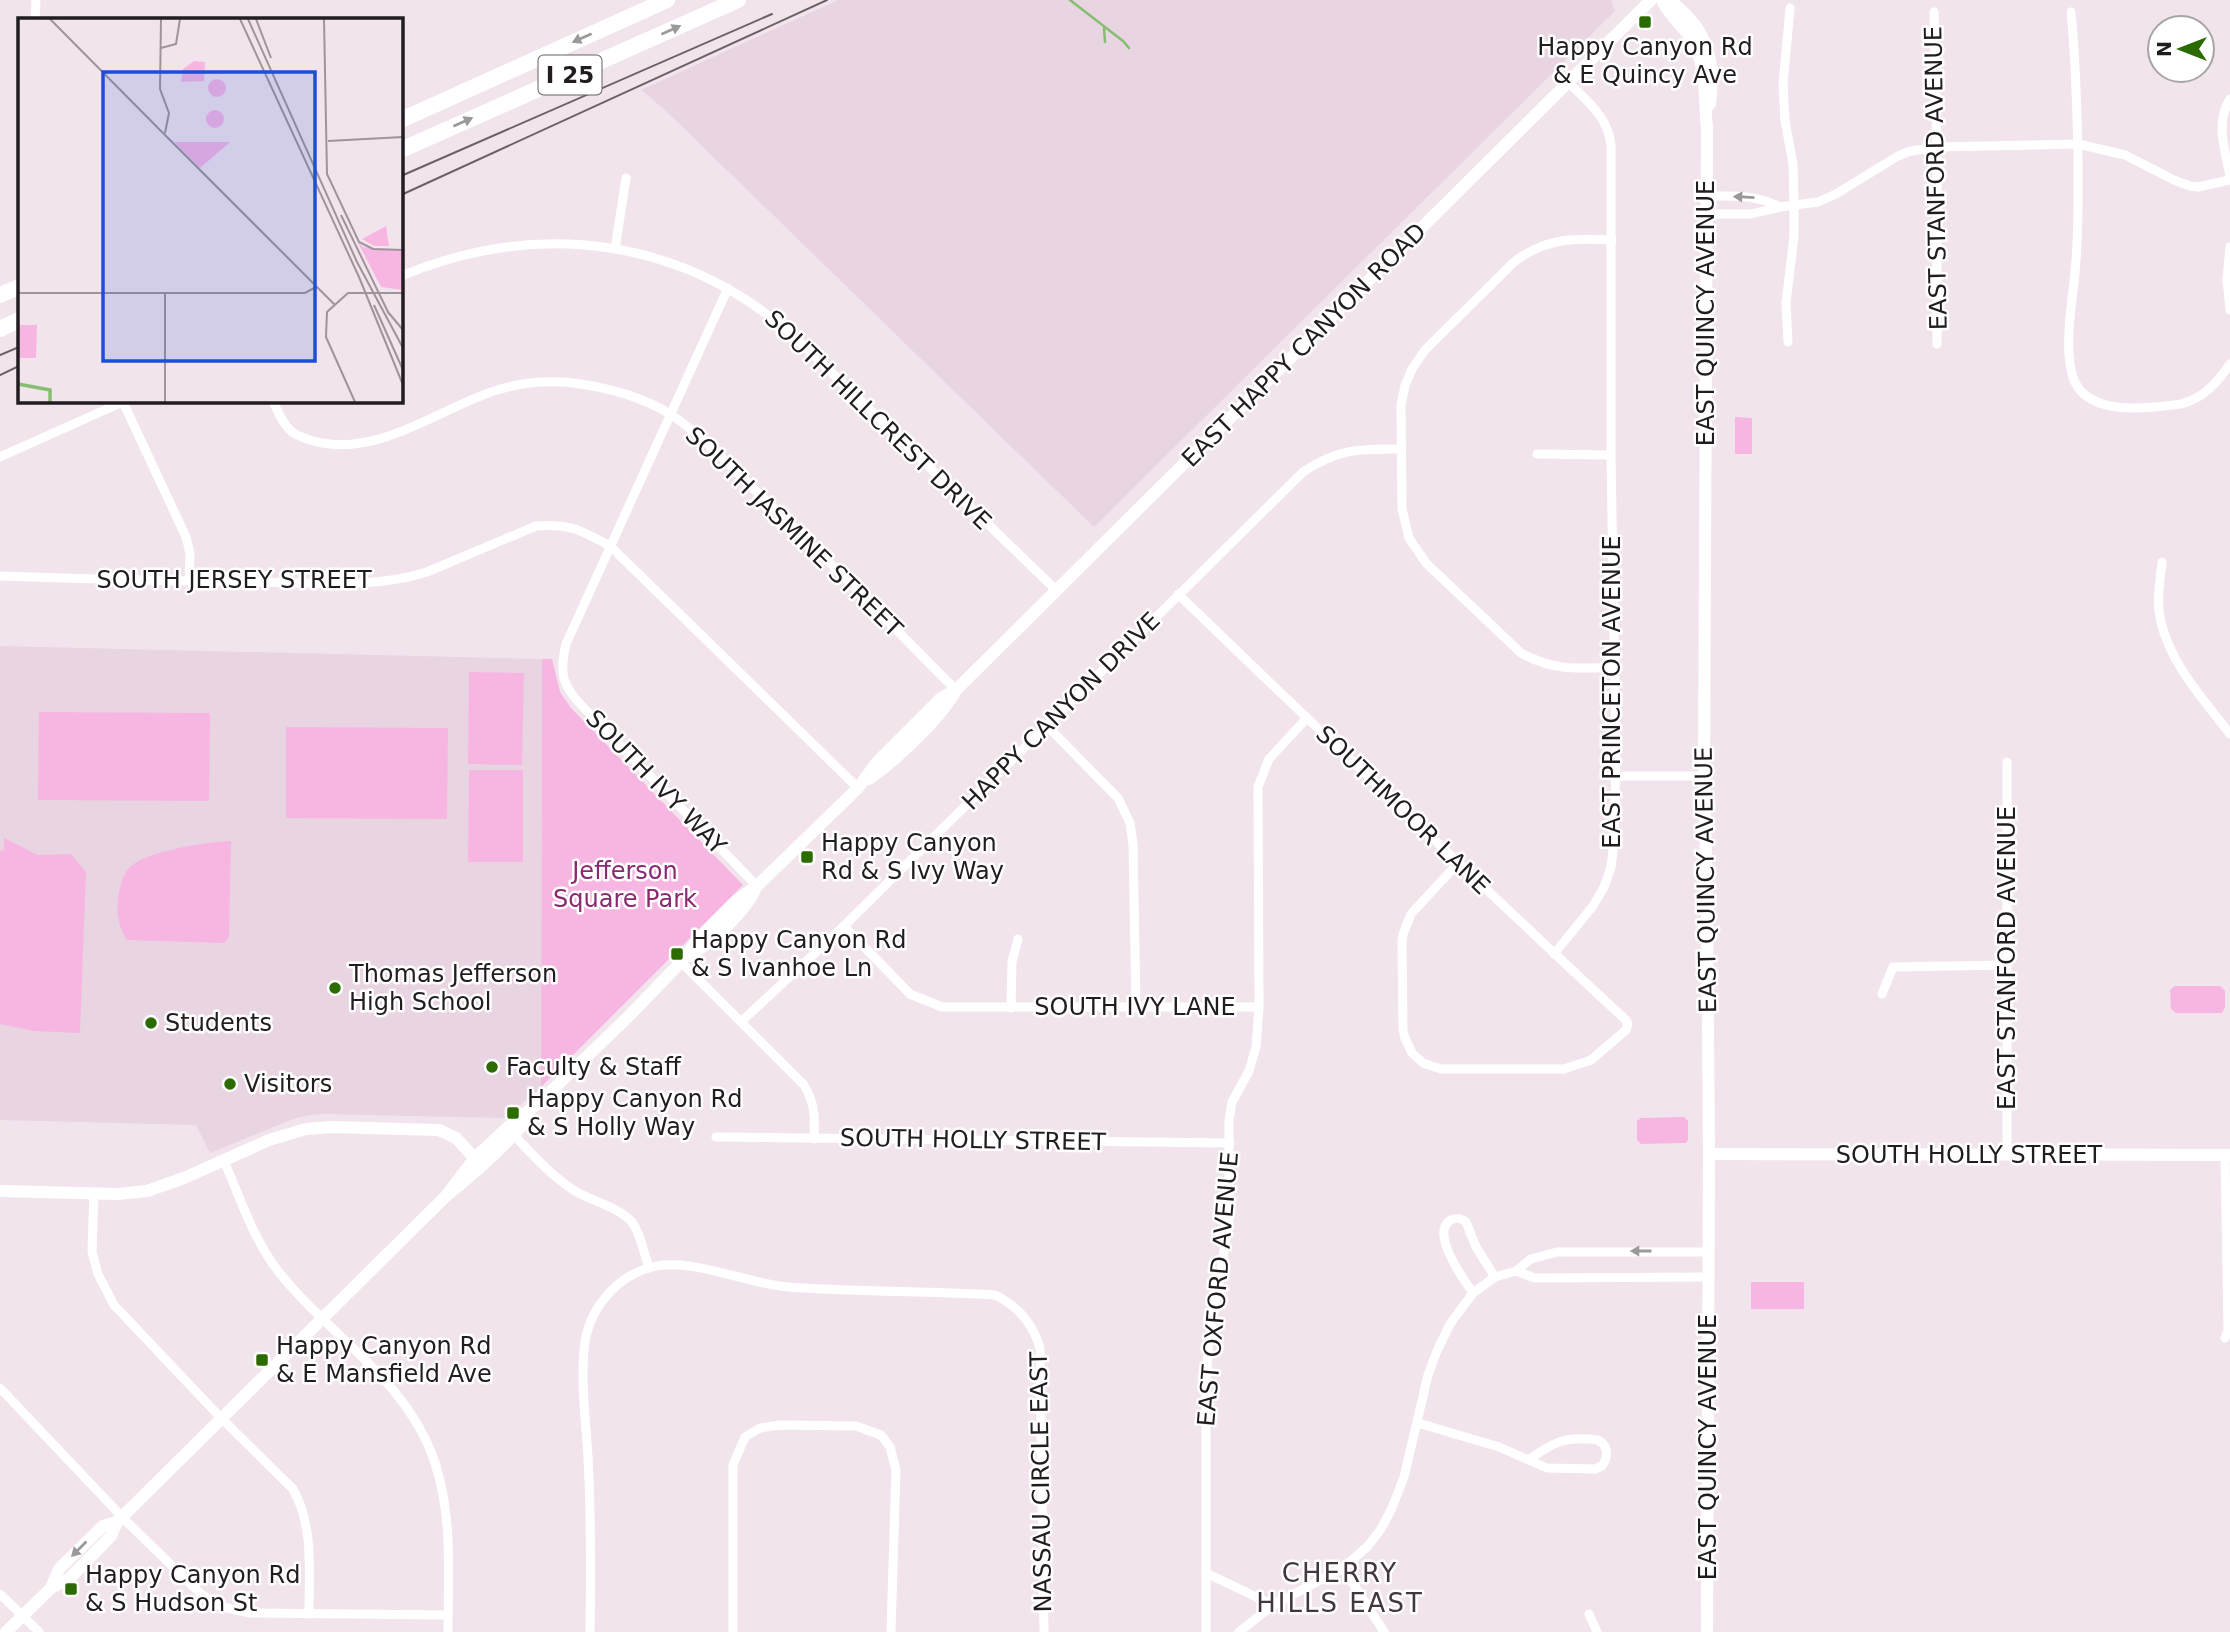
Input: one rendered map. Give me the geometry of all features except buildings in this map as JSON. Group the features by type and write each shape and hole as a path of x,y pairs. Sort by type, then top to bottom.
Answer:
{"highway":[{"name":"I 25","path":"402,120 667,0"},
{"name":"I 25","path":"402,150 738,0"},
{"path":"0,295 18,287"},
{"path":"0,329 18,320"}],"street":[{"path":"35,18 36,0"},
{"name":"EAST HAPPY CANYON ROAD","path":"6,1632 51,1588 69,1578 111,1536 119,1519 681,962 705,946 748,903 757,886 858,788 884,769 949,704 956,690 1055,590 1651,0"},
{"name":"EAST QUINCY AVENUE","path":"1662,0 1697,51 1707,128"},
{"name":"EAST QUINCY AVENUE","path":"1669,0 1697,27 1709,49 1712,92 1707,128 1706,196 1703,776 1709,1154 1707,1632"},
{"path":"1788,342 1786,303 1794,236 1794,206 1793,164 1783,103 1790,8"},
{"name":"EAST STANFORD AVENUE","path":"1934,12 1937,344"},
{"path":"2071,12 2078,94 2079,239 2070,313 2070,363 2078,388 2092,401 2110,407 2181,404 2193,401 2207,391 2230,364"},
{"name":"EAST PRINCETON AVENUE","path":"1554,954 1593,906 1604,887 1611,867 1614,844 1610,137 1599,113 1569,83"},
{"path":"1706,214 1751,214 1818,202 1898,156 1910,151 1937,147 2078,144 2125,155 2174,180 2198,187 2230,178 2221,129 2230,99"},
{"path":"615,249 626,178"},
{"path":"1706,196 1751,196 1780,207"},
{"path":"1612,240 1564,240 1543,245 1527,253 1514,262 1425,350 1412,369 1402,397 1401,497 1406,528 1415,549 1426,563 1521,653 1555,667 1614,667"},
{"name":"SOUTH HILLCREST DRIVE","path":"402,276 451,258 510,245 577,244 650,256 728,288 777,320 1055,590"},
{"path":"2230,247 2227,295 2230,310"},
{"path":"610,546 728,288"},
{"name":"SOUTH JASMINE STREET","path":"272,402 282,421 293,433 309,440 345,445 377,440 471,400 526,384 552,382 624,393 670,414 702,440 790,522 956,690"},
{"path":"0,457 122,402"},
{"path":"124,402 186,537 190,553 189,581"},
{"name":"HAPPY CANYON DRIVE","path":"742,1021 844,926 1303,471 1328,456 1352,450 1401,449"},
{"path":"1537,454 1611,454"},
{"name":"SOUTH JERSEY STREET","path":"0,576 352,584 410,577 474,554 536,526 554,524 575,527 610,546 858,788"},
{"name":"SOUTH IVY WAY","path":"610,546 566,644 561,672 569,692 757,886"},
{"path":"2162,562 2160,621 2170,648 2184,674 2230,734"},
{"name":"SOUTHMOOR LANE","path":"1178,594 1626,1020 1626,1030 1591,1060 1564,1069 1441,1069 1423,1062 1412,1053 1403,1030 1403,934 1415,908 1458,862"},
{"name":"EAST OXFORD AVENUE","path":"1206,1632 1206,1374 1229,1220 1229,1120 1232,1102 1253,1060 1259,1007 1258,787 1269,759 1307,718"},
{"path":"1046,725 1113,791 1130,823 1133,844 1136,1007"},
{"name":"EAST STANFORD AVENUE","path":"2007,762 2007,1154"},
{"path":"1615,776 1703,776"},
{"name":"SOUTH IVY LANE","path":"844,926 910,994 942,1007 1259,1007"},
{"name":"SOUTH IVY LANE","path":"1011,1008 1012,962 1018,939"},
{"path":"681,962 804,1085 812,1097 815,1109 814,1139"},
{"path":"1882,994 1893,967 2007,965"},
{"path":"0,1191 118,1194 147,1191 184,1178 284,1134 306,1129 439,1130 456,1138 479,1162"},
{"path":"510,1132 568,1186 590,1199 618,1210 632,1223 649,1268"},
{"name":"SOUTH HOLLY STREET","path":"716,1138 1230,1143"},
{"name":"SOUTH HOLLY STREET","path":"1709,1154 2227,1155"},
{"path":"2225,1338 2228,1330 2227,1155"},
{"path":"224,1161 265,1253 278,1272 321,1319 395,1391 426,1438 446,1505 449,1536 448,1632"},
{"path":"94,1193 92,1252 98,1274 114,1305 293,1489 300,1501 309,1540 309,1614"},
{"path":"1473,1293 1448,1252 1443,1232 1449,1221 1459,1218 1466,1222 1476,1247 1495,1278"},
{"path":"1239,1632 1273,1605 1343,1568 1367,1547 1381,1529 1404,1477 1437,1351 1450,1324 1473,1293 1495,1278 1516,1271 1531,1259 1557,1252 1709,1252"},
{"name":"NASSAU CIRCLE EAST","path":"590,1632 590,1489 584,1365 586,1339 593,1317 609,1294 632,1275 649,1268 677,1265 786,1287 995,1295 1026,1318 1035,1331 1040,1348 1044,1632"},
{"path":"1516,1271 1535,1278 1709,1277"},
{"path":"0,1388 119,1519 209,1601 235,1611 250,1613 448,1615"},
{"path":"1418,1423 1471,1437 1547,1468 1595,1469 1602,1466 1607,1455 1605,1447 1598,1440 1568,1439 1549,1445 1530,1459"},
{"path":"733,1632 733,1465 745,1437 760,1428 779,1425 856,1426 881,1435 890,1447 896,1470 891,1632"},
{"path":"1343,1568 1384,1632"},
{"path":"1206,1573 1273,1605"},
{"path":"0,1594 39,1632"},
{"path":"1589,1614 1597,1632"}],"shaded area":[{"path":"838,0 1611,0 1615,11 1094,527 665,110 641,90"},
{"path":"0,646 542,659 541,1087 505,1118 309,1115 210,1153 196,1125 0,1120"}],"green space":[{"path":"1735,417 1752,418 1752,454 1735,454"},
{"name":"Jefferson Square Park","path":"542,659 552,659 560,692 571,708 743,885 541,1087"},
{"path":"469,672 524,673 522,765 468,764"},
{"path":"39,712 210,713 209,801 38,800"},
{"path":"286,727 448,728 447,819 286,818"},
{"path":"469,770 523,770 523,862 468,862"},
{"path":"4,838 38,855 71,854 86,872 80,1033 34,1031 0,1024 0,851 4,850"},
{"path":"231,841 229,937 224,943 127,940 120,926 117,905 121,883 128,869 161,852"},
{"path":"2175,986 2220,986 2225,991 2225,1007 2222,1013 2176,1013 2171,1009 2170,990"},
{"path":"1684,1117 1688,1121 1686,1143 1641,1144 1637,1140 1637,1121 1641,1118"},
{"path":"1751,1282 1804,1282 1804,1309 1751,1309"}],"waterway":[{"path":"1070,0 1129,48"},
{"path":"1104,28 1105,42"}],"tram line":[{"path":"402,195 827,0"},
{"path":"402,176 772,14"},
{"path":"0,355 18,347"},
{"path":"0,375 18,366"}],"place":[{"name":"Happy Canyon Rd & E Quincy Ave","path":"1645,22"},
{"name":"Happy Canyon Rd & S Ivy Way","path":"807,857"},
{"name":"Happy Canyon Rd & S Ivanhoe Ln","path":"677,954"},
{"name":"Thomas Jefferson High School","path":"335,988"},
{"name":"Students","path":"151,1023"},
{"name":"Faculty & Staff","path":"492,1067"},
{"name":"Visitors","path":"230,1084"},
{"name":"Happy Canyon Rd & S Holly Way","path":"513,1113"},
{"name":"Happy Canyon Rd & E Mansfield Ave","path":"262,1360"},
{"name":"Happy Canyon Rd & S Hudson St","path":"71,1589"}],"district":[{"name":"CHERRY HILLS EAST","path":"1340,1588"}]}
